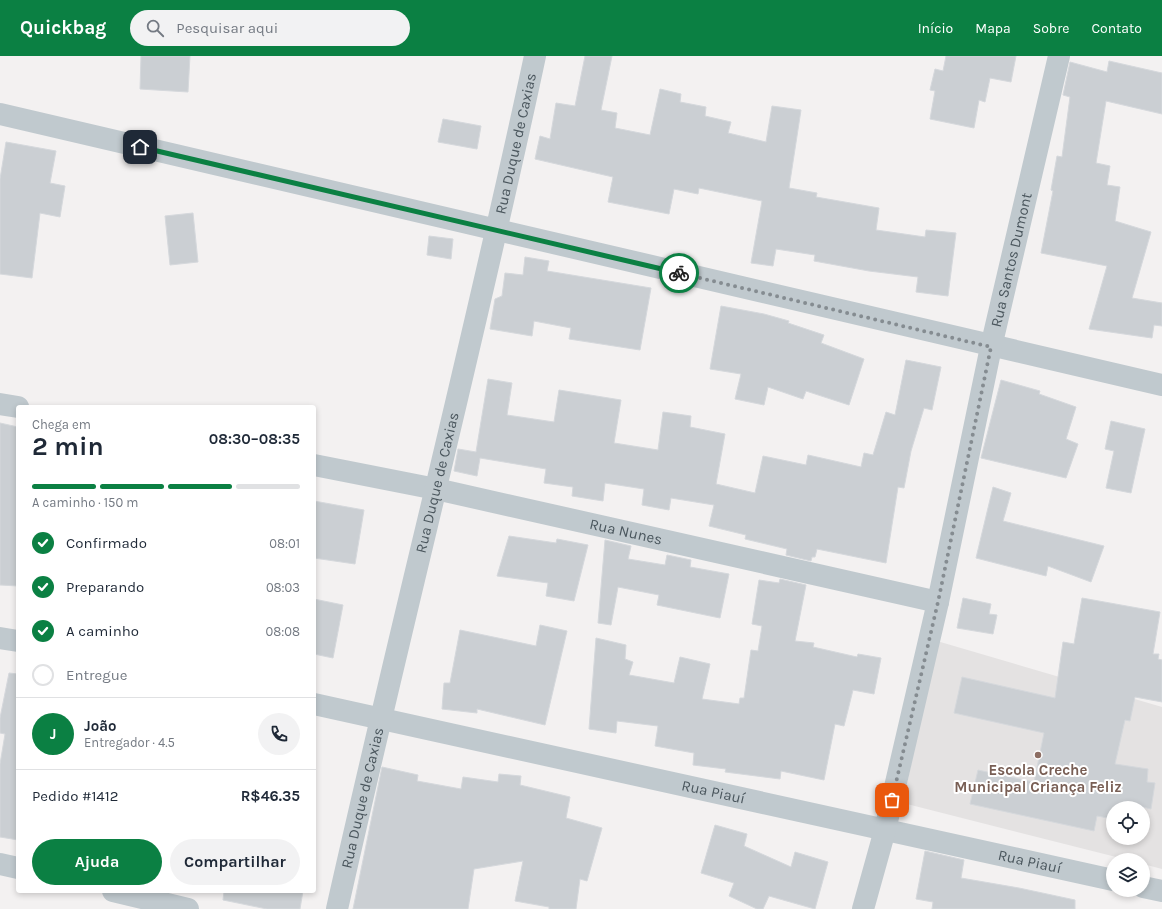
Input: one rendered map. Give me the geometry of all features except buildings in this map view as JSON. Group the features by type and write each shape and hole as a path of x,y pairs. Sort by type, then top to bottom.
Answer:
{"street":[{"name":"Rua Duque de Caxias","path":"337,909 380,718 498,230 535,56"},
{"name":"Rua Santos Dumont","path":"863,909 885,830 938,602 991,347 1059,56"},
{"path":"0,114 991,347 1162,385"},
{"path":"0,404 16,407"},
{"name":"Rua Nunes","path":"316,465 436,489 938,602"},
{"path":"0,638 16,641"},
{"name":"Rua Piauí","path":"316,704 1106,878"},
{"path":"0,864 16,868"},
{"path":"1150,888 1162,891"},
{"path":"121,893 188,909"}],"shaded area":[{"name":"Escola Creche Municipal Criança Feliz","path":"937,641 1162,707 1162,869 1150,866 1150,853 1106,853 1106,854 903,803"}],"way so far":[{"path":"679,273 991,347 938,602 892,800"}],"place":[{"name":"Escola Creche Municipal Criança Feliz","path":"1038,755"}],"route":[{"path":"140,147 679,273"}]}
